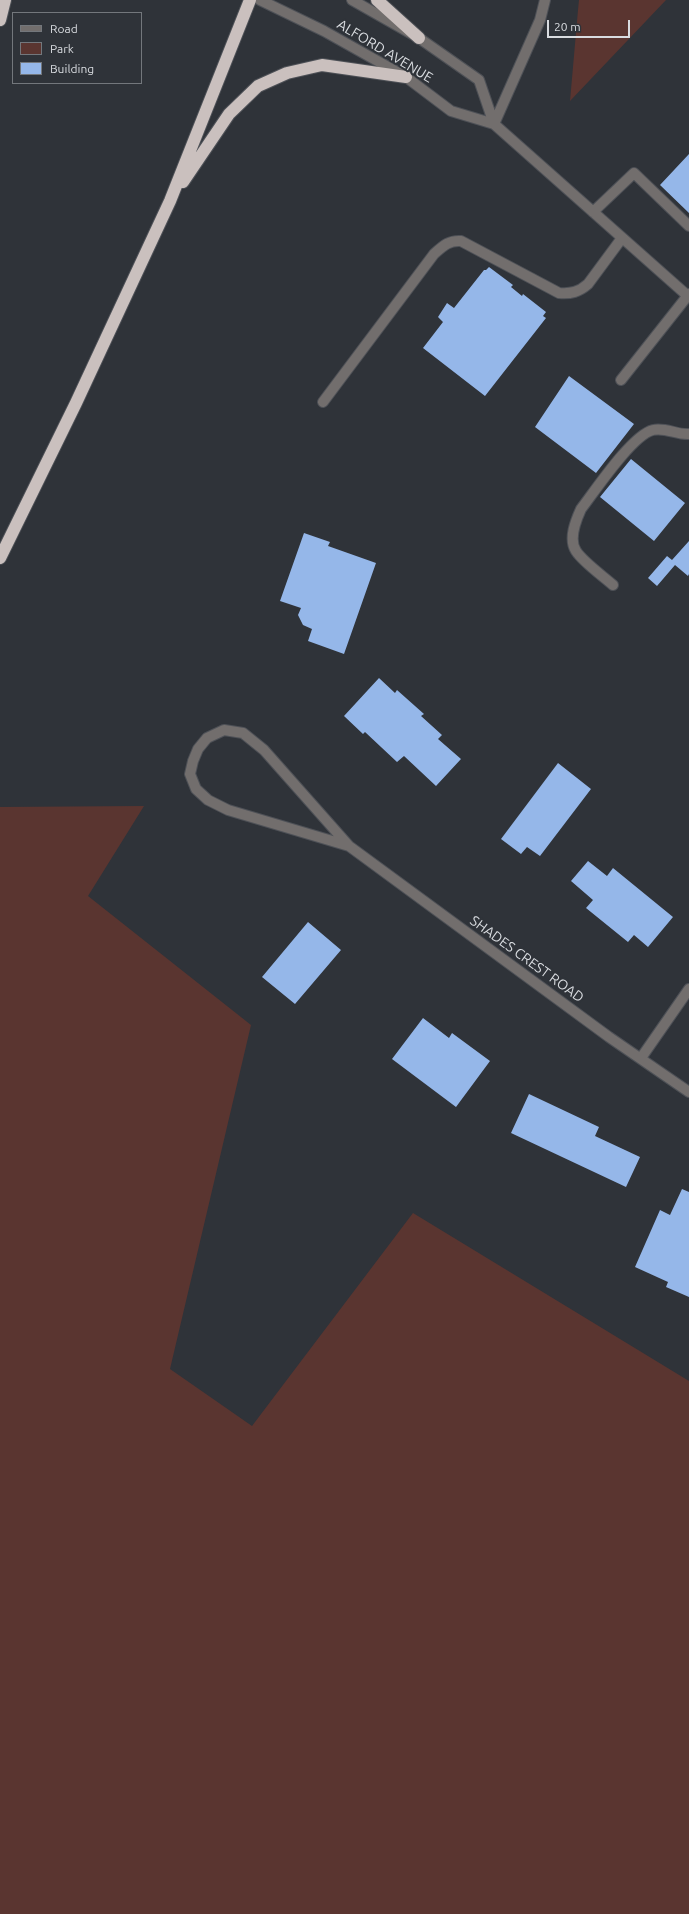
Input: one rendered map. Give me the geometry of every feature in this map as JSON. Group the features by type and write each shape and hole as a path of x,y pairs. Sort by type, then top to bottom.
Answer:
{"highway":[{"path":"0,20 5,0"},
{"path":"0,558 76,403 170,201 250,0"},
{"path":"377,0 419,38"},
{"path":"170,201 229,114 258,86 287,73 322,65 406,77"}],"street":[{"name":"ALFORD AVENUE","path":"260,0 324,31 406,77 451,111 494,124 689,296"},
{"name":"ALFORD AVENUE","path":"352,0 419,38 479,80 494,124"},
{"path":"494,124 540,20 545,0"},
{"path":"593,212 634,173 689,226"},
{"path":"323,402 434,254 444,245 453,241 461,241 559,293 570,293 581,290 588,284 622,238"},
{"path":"621,380 689,296"},
{"path":"613,585 575,550 574,530 581,509 627,450 642,435 652,430 662,429 678,434 689,434"},
{"name":"SHADES CREST ROAD","path":"349,846 228,810 208,800 196,789 190,774 198,749 207,738 224,730 243,733 264,750 349,846 689,1092"},
{"path":"641,1058 689,989"}],"green space":[{"path":"579,0 666,0 570,101 578,10"},
{"path":"144,806 88,896 251,1025 170,1369 252,1426 413,1213 689,1381 689,1914 0,1914 0,807"}],"building":[{"path":"689,154 689,213 660,185"},
{"path":"489,267 513,285 511,287 522,296 523,294 546,312 543,316 546,318 485,396 423,348 443,322 438,317 447,303 454,308 484,270"},
{"path":"569,376 634,424 596,473 535,427"},
{"path":"631,459 685,503 654,541 600,497"},
{"path":"304,533 330,542 328,546 376,563 344,654 308,641 312,629 303,625 298,615 301,608 280,601"},
{"path":"689,541 688,576 675,565 657,586 648,578 667,556 672,560"},
{"path":"379,678 395,693 397,690 424,714 421,716 442,735 438,739 461,759 436,786 404,756 397,762 365,732 363,734 344,716"},
{"path":"558,763 591,789 540,856 527,847 521,854 501,839"},
{"path":"588,861 607,876 613,868 673,917 648,947 634,935 628,942 586,908 593,900 571,881"},
{"path":"308,922 341,950 295,1004 262,977"},
{"path":"423,1018 449,1038 452,1033 490,1061 456,1107 392,1059"},
{"path":"529,1094 599,1127 595,1136 640,1157 626,1187 511,1133"},
{"path":"682,1189 689,1192 689,1297 666,1287 668,1282 635,1267 660,1210 670,1215"}]}
